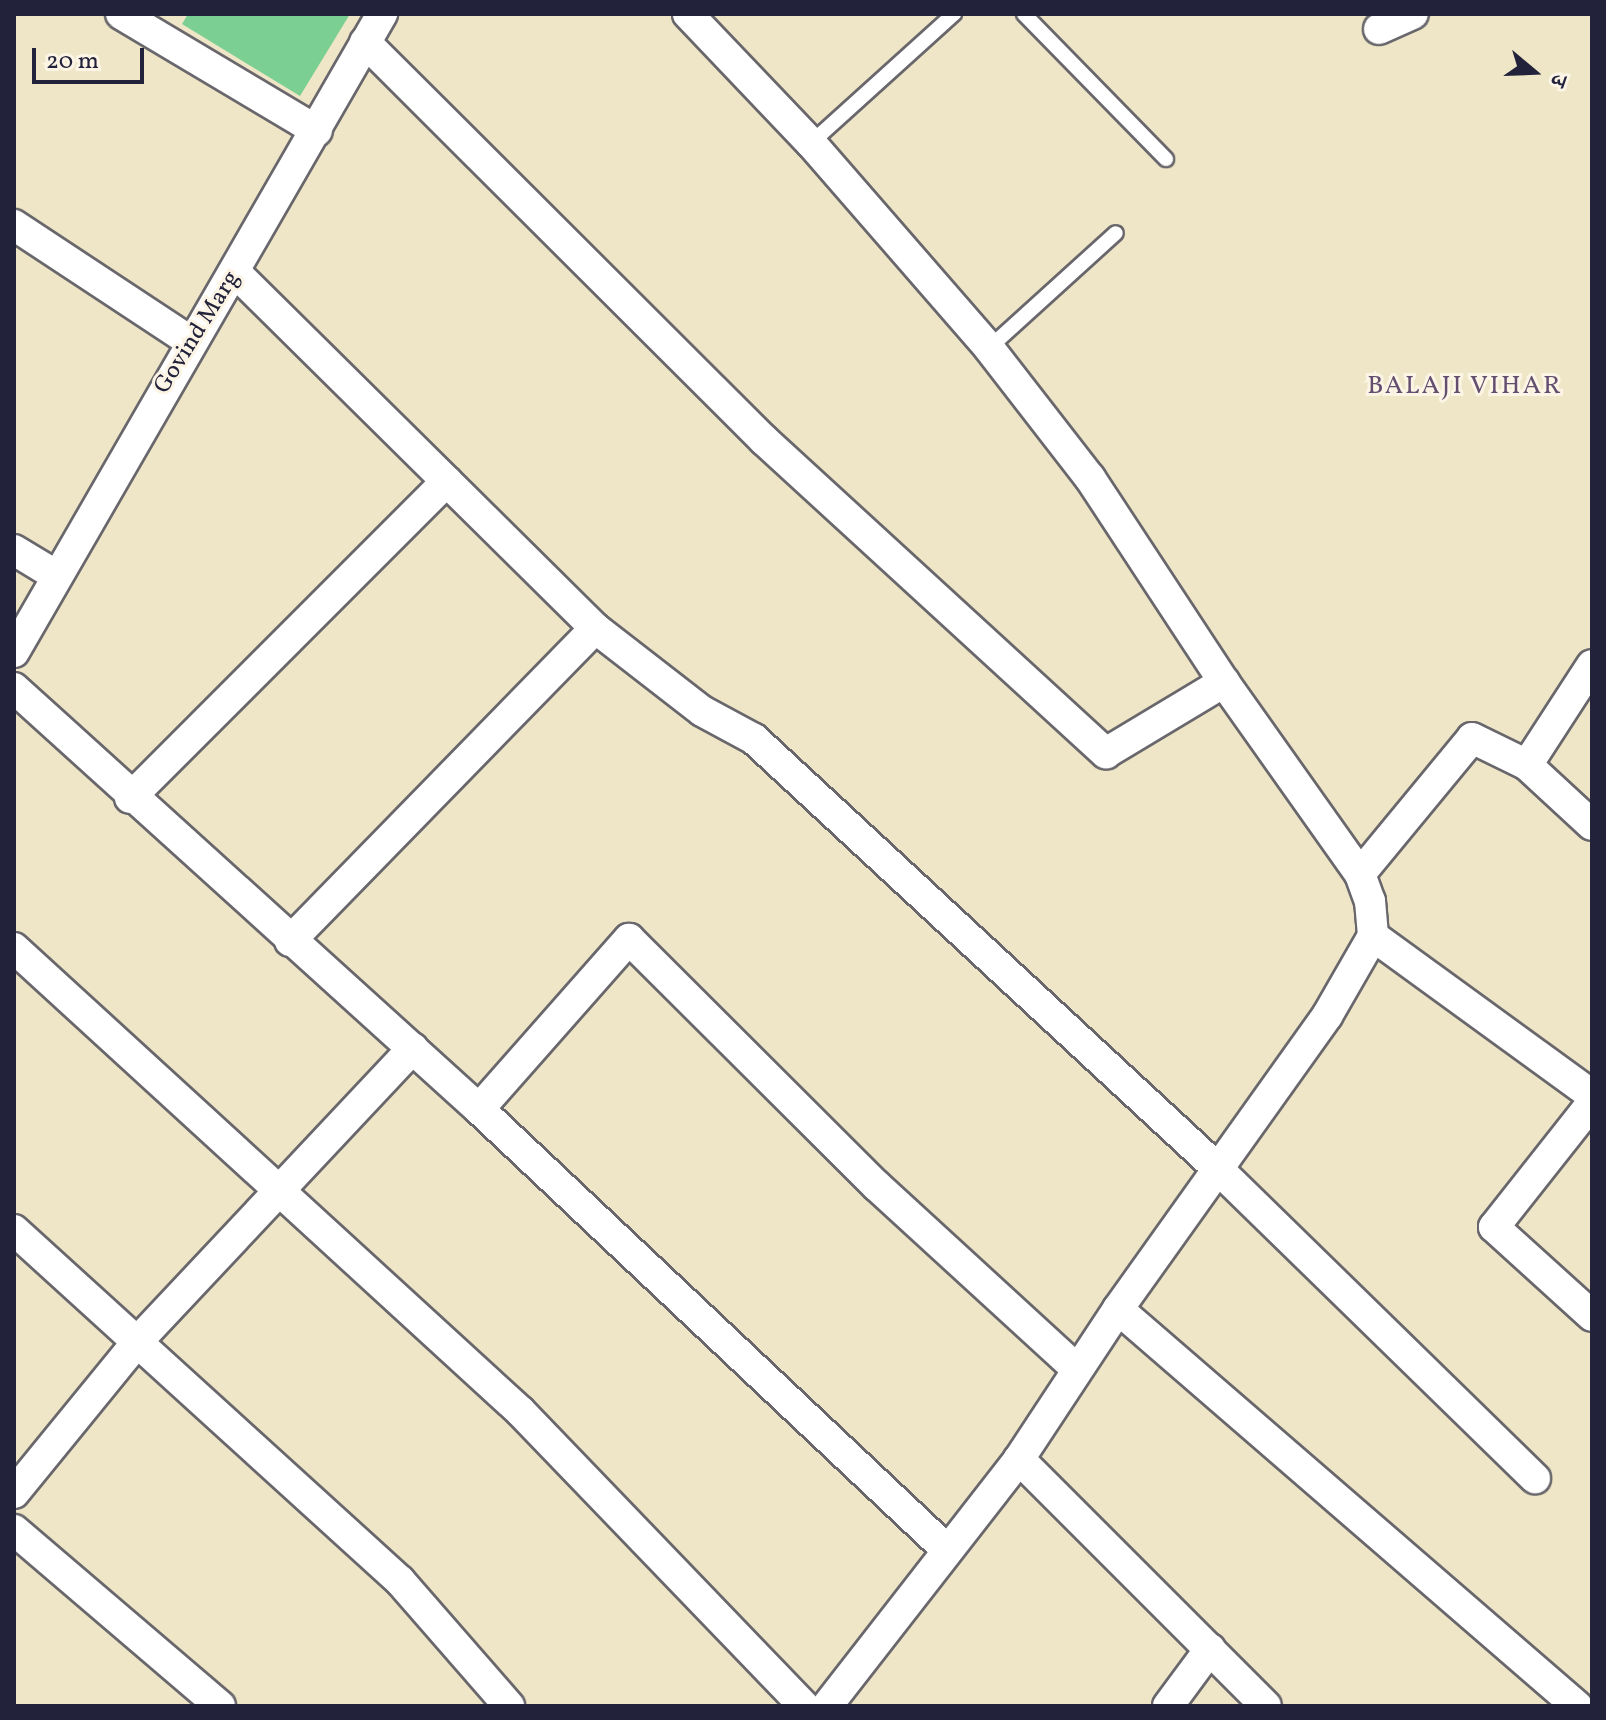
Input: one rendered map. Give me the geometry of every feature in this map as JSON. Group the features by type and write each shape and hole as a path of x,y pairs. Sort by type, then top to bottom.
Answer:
{"street":[{"path":"121,14 317,131"},
{"name":"Govind Marg","path":"14,652 190,341 236,273 382,14"},
{"path":"688,14 811,143 989,348 1090,478 1224,682 1360,874 1370,901 1373,936 1327,1016 1118,1309 1019,1459 827,1706"},
{"path":"1379,29 1413,14"},
{"path":"365,42 764,440 1106,753 1224,682"},
{"path":"14,225 190,341"},
{"path":"236,273 595,628 702,711 754,739 1218,1169 1535,1478"},
{"path":"130,798 447,481"},
{"path":"14,550 57,576"},
{"path":"290,941 595,628"},
{"path":"1527,765 1592,665"},
{"path":"14,688 130,798 413,1048 947,1550"},
{"path":"1360,874 1472,738 1527,765 1592,825"},
{"path":"1373,936 1592,1095"},
{"path":"479,1109 629,939 877,1186 1077,1369"},
{"path":"14,948 520,1411 804,1706"},
{"path":"14,1493 137,1342 413,1048"},
{"path":"1592,1103 1494,1227 1592,1316"},
{"path":"14,1230 400,1581 509,1706"},
{"path":"1118,1309 1577,1706"},
{"path":"1019,1459 1266,1706"},
{"path":"14,1530 220,1706"},
{"path":"1168,1706 1210,1649"}],"lane":[{"path":"811,143 954,14"},
{"path":"1024,14 1166,159"},
{"path":"989,348 1116,233"}],"green space":[{"path":"188,14 350,14 300,96 182,24"}],"district":[{"name":"BALAJI VIHAR","path":"1465,387"}]}
